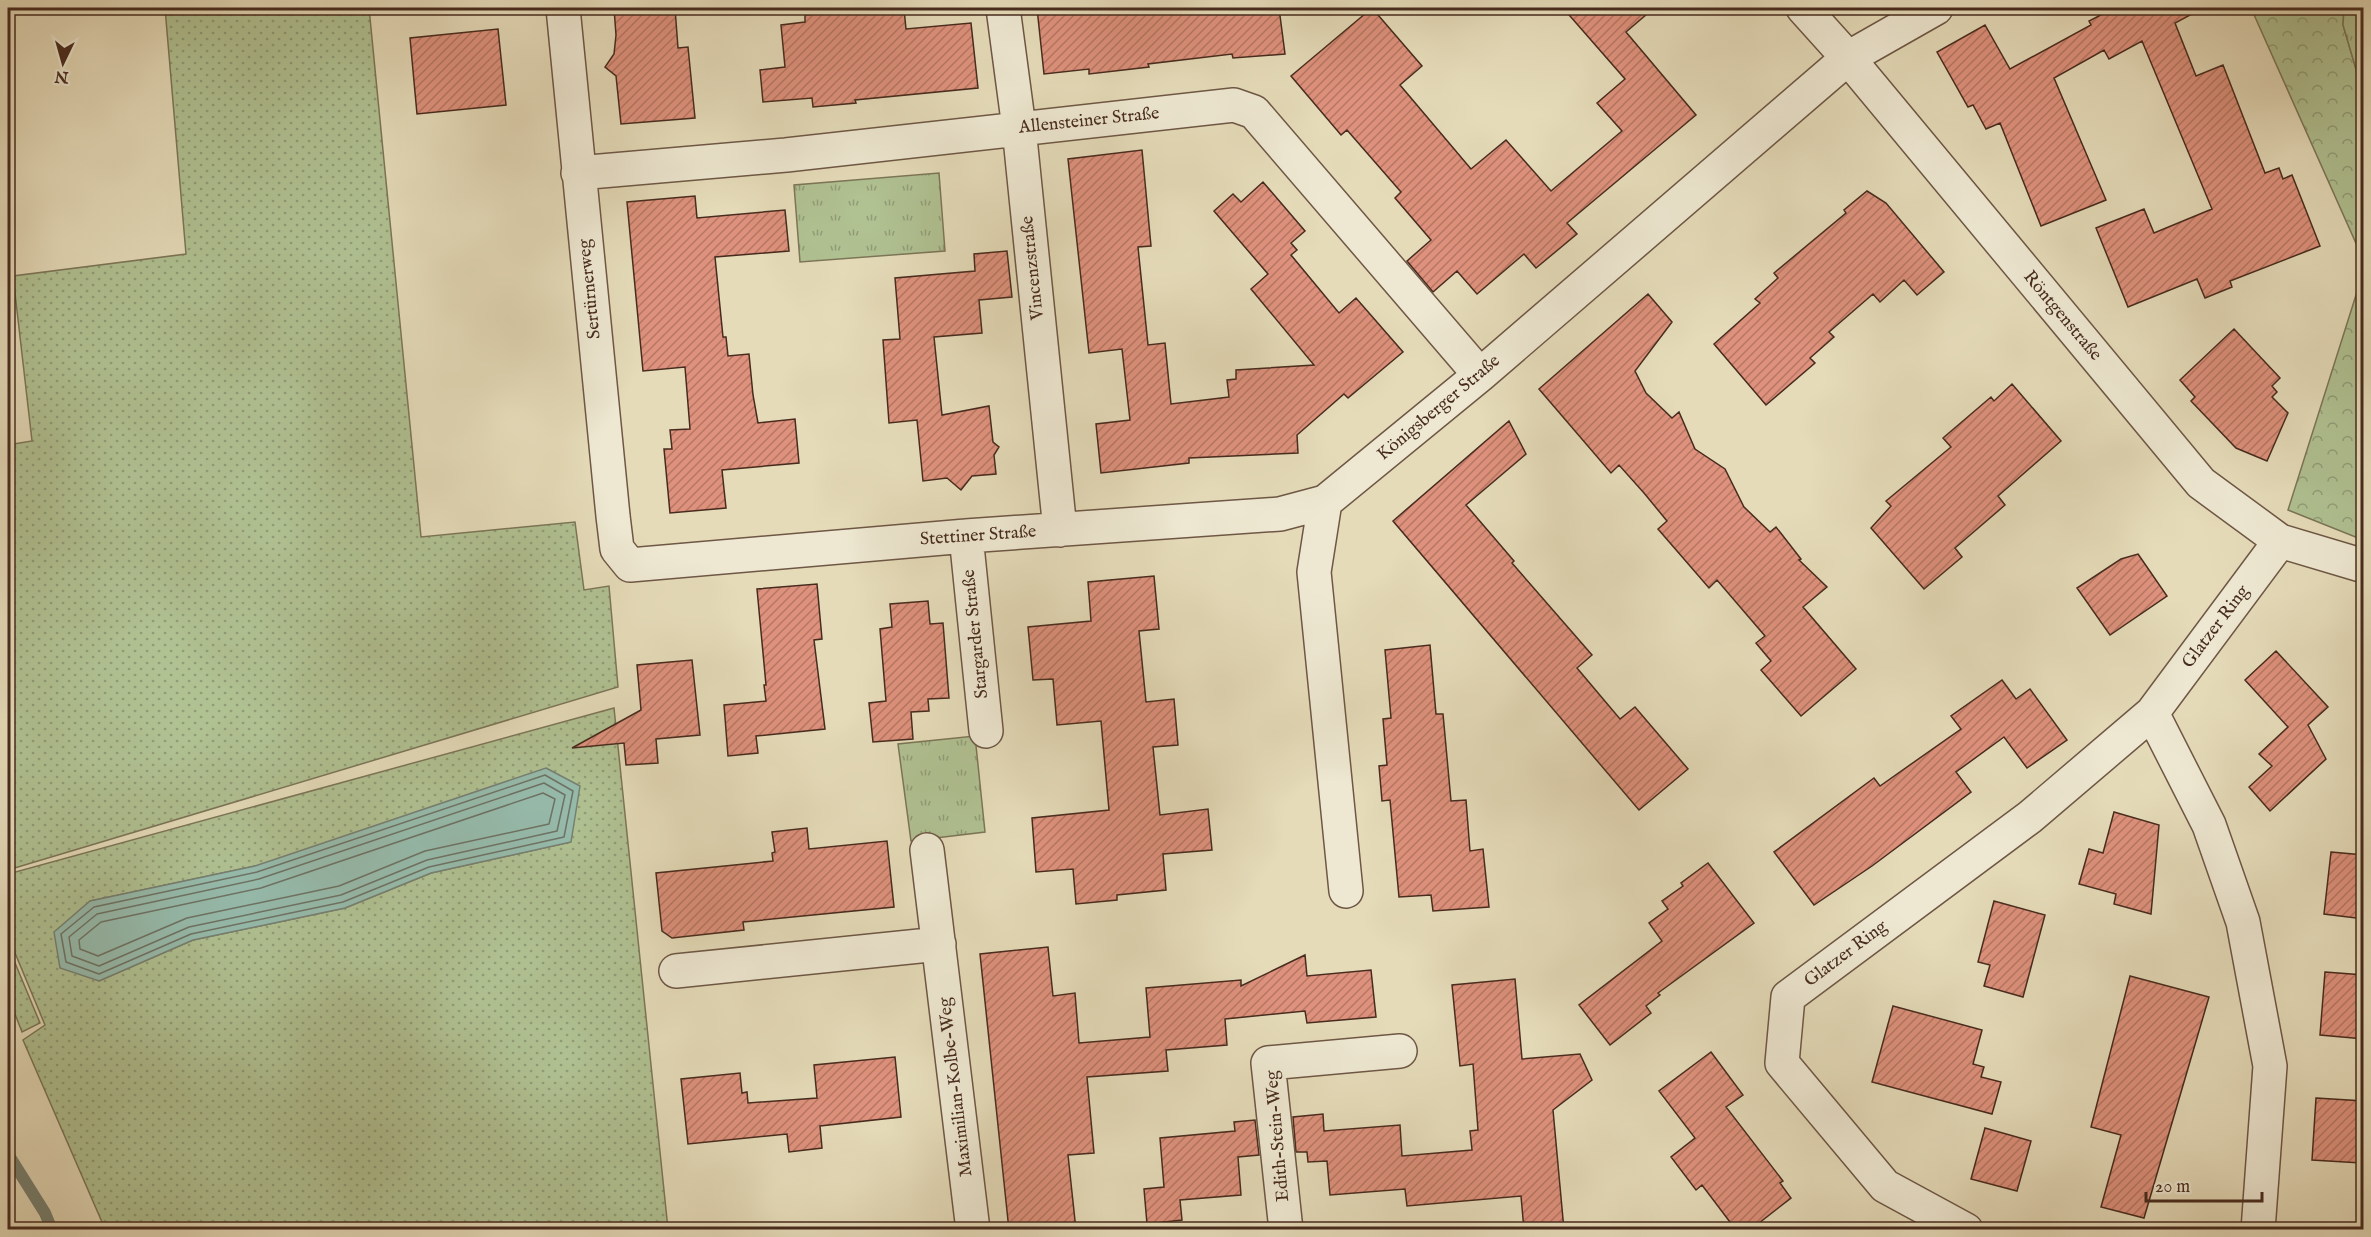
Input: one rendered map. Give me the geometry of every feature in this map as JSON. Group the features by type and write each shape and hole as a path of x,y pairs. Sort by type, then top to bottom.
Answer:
{"street":[{"name":"Sertürnerweg","path":"563,8 617,549 630,566"},
{"name":"Vincenzstraße","path":"1003,8 1019,128 1060,530"},
{"name":"Röntgenstraße","path":"1803,8 1848,58 2201,483 2280,541 2364,566"},
{"name":"Königsberger Straße","path":"1325,502 1480,375 1848,58 1936,8"},
{"name":"Allensteiner Straße","path":"578,174 786,155 1234,105 1254,112 1480,375"},
{"name":"Stettiner Straße","path":"630,566 966,536 1280,514 1325,502"},
{"path":"1325,502 1314,572 1346,891"},
{"name":"Stargarder Straße","path":"966,536 986,731"},
{"name":"Glatzer Ring","path":"1966,1230 1885,1186 1782,1063 1788,997 2030,818 2152,713 2280,541"},
{"path":"2152,713 2209,825 2243,922 2270,1066 2258,1230"},
{"name":"Maximilian-Kolbe-Weg","path":"927,850 973,1230"},
{"path":"676,971 939,944"},
{"name":"Edith-Stein-Weg","path":"1286,1230 1268,1063 1400,1051"}],"green space":[{"path":"165,8 369,8 421,537 575,522 584,590 609,586 618,687 8,870 8,445 32,441 13,276 186,254"},
{"path":"2251,8 2344,8 2343,25 2363,93 2363,259"},
{"path":"2344,8 2363,8 2363,93 2343,25"},
{"path":"939,173 945,251 800,262 794,185"},
{"path":"2363,273 2364,540 2288,510"},
{"path":"614,708 668,1229 105,1229 23,1040 45,1025 8,936 8,874","holes":["571,842 431,873 345,908 193,940 99,981 90,901 255,866"]},
{"path":"975,736 985,832 911,841 898,744"},
{"path":"8,946 40,1023 22,1032 8,996"}],"water":[{"path":"546,768 580,786 571,842 431,873 345,908 193,940 99,981 60,968 54,932 90,901 255,866"}],"building":[{"path":"614,8 675,8 678,48 688,47 695,118 621,124 616,76 605,67 614,54 616,35"},
{"path":"1037,8 1279,8 1285,54 1233,58 1232,54 1089,74 1089,69 1044,74"},
{"path":"1372,8 1422,66 1400,85 1471,169 1506,140 1551,191 1622,131 1597,103 1625,79 1563,8 1654,8 1626,32 1696,115 1567,223 1577,234 1536,268 1524,254 1477,294 1457,271 1433,292 1407,261 1431,240 1395,198 1401,192 1347,130 1341,135 1291,76"},
{"path":"2114,8 2203,8 2175,23 2196,76 2223,65 2265,173 2279,168 2283,179 2292,175 2320,246 2230,281 2232,287 2205,298 2197,279 2128,307 2096,228 2144,209 2154,233 2212,209 2142,41 2109,59 2104,50 2054,78 2106,200 2041,226 2000,123 1986,129 1973,105 1968,107 1937,52 1985,25 2010,69 2091,25 2089,21"},
{"path":"904,9 906,29 971,23 978,88 855,100 856,103 813,107 812,98 763,102 760,70 785,67 781,25 805,22 805,15"},
{"path":"498,29 506,105 417,114 410,38"},
{"path":"1142,150 1151,246 1138,247 1148,345 1165,343 1171,404 1229,397 1227,380 1236,379 1236,370 1314,365 1251,289 1268,274 1214,211 1233,194 1241,202 1263,182 1305,231 1291,243 1297,250 1291,255 1339,313 1356,298 1403,352 1348,398 1344,394 1297,435 1298,453 1189,458 1189,463 1101,473 1096,424 1130,420 1122,349 1089,353 1068,159"},
{"path":"1867,191 1886,203 1944,272 1917,295 1904,280 1880,302 1873,294 1829,332 1834,337 1810,358 1815,363 1766,405 1714,344 1760,303 1755,299 1778,278 1774,273 1846,213 1844,210"},
{"path":"695,196 697,218 785,210 789,251 715,257 723,337 726,337 728,356 749,354 758,423 795,419 799,463 722,470 726,508 670,513 664,449 672,449 670,430 690,429 685,367 643,371 627,202"},
{"path":"1007,251 1012,297 979,300 982,333 934,337 942,415 989,406 993,442 999,447 994,455 996,474 972,476 961,490 947,478 923,481 917,420 889,423 883,340 900,339 895,278 975,271 974,254"},
{"path":"1648,294 1672,322 1635,371 1646,393 1672,418 1679,412 1695,449 1725,469 1744,507 1770,532 1776,527 1801,559 1799,560 1827,587 1803,607 1856,669 1801,716 1761,670 1771,661 1756,643 1765,636 1717,580 1709,588 1658,529 1667,521 1644,493 1619,465 1611,473 1539,389"},
{"path":"2234,329 2280,378 2272,386 2277,392 2272,397 2288,413 2267,461 2236,448 2191,401 2195,397 2180,380"},
{"path":"2012,384 2061,441 1998,496 2005,505 1955,548 1962,557 1924,589 1871,528 1891,506 1886,501 1951,447 1943,438 1991,397 1994,401"},
{"path":"1509,421 1526,454 1466,505 1514,561 1512,563 1592,655 1577,668 1620,719 1635,707 1688,769 1639,810 1393,521"},
{"path":"2138,554 2167,596 2110,635 2077,588 2121,559"},
{"path":"1154,576 1159,629 1139,631 1146,702 1174,699 1178,745 1153,747 1160,815 1208,809 1212,850 1163,854 1166,890 1117,895 1117,900 1076,904 1073,869 1036,872 1032,818 1109,810 1101,721 1057,725 1053,679 1033,680 1028,627 1091,621 1088,582"},
{"path":"817,584 822,639 814,640 825,729 756,736 758,753 728,756 724,705 766,701 757,589"},
{"path":"928,601 930,624 943,623 949,698 928,699 929,711 911,712 913,739 873,742 869,703 886,701 880,629 892,627 890,604"},
{"path":"1430,645 1436,714 1443,714 1451,801 1466,800 1470,851 1483,849 1489,907 1433,911 1431,895 1399,897 1390,800 1382,801 1379,766 1387,765 1383,719 1391,718 1385,650"},
{"path":"2276,651 2328,707 2308,725 2326,759 2270,811 2249,787 2272,766 2259,754 2288,727 2245,680"},
{"path":"692,660 700,735 656,739 658,763 626,765 624,743 572,748 641,710 637,665"},
{"path":"2002,680 2016,699 2030,689 2067,740 2027,768 2004,737 1956,772 1971,792 1872,866 1814,905 1774,852 1874,778 1880,786 1961,729 1951,716"},
{"path":"2114,812 2159,825 2151,914 2114,904 2116,894 2079,884 2089,849 2103,853"},
{"path":"807,828 809,849 887,841 894,907 743,922 744,930 672,938 662,931 656,873 773,861 772,853 775,852 772,832"},
{"path":"2331,852 2364,855 2364,919 2324,914"},
{"path":"1708,863 1754,923 1658,993 1660,995 1646,1006 1651,1013 1610,1045 1579,1005 1662,941 1649,923 1668,909 1662,901 1683,886 1681,883"},
{"path":"1994,901 2045,915 2023,997 1984,986 1990,965 1978,962"},
{"path":"1048,947 1053,996 1075,993 1079,1043 1150,1037 1146,988 1241,980 1241,986 1305,955 1307,976 1371,970 1376,1017 1307,1023 1305,1011 1225,1019 1227,1045 1166,1050 1168,1071 1087,1077 1094,1153 1068,1155 1076,1230 1009,1230 980,954"},
{"path":"2325,972 2364,975 2364,1039 2320,1035"},
{"path":"2130,976 2209,997 2144,1218 2101,1207 2121,1135 2091,1127"},
{"path":"1515,979 1522,1059 1580,1054 1592,1080 1553,1110 1564,1230 1524,1230 1521,1196 1407,1206 1405,1189 1330,1195 1327,1161 1308,1162 1307,1152 1296,1152 1293,1117 1323,1114 1324,1131 1400,1125 1402,1156 1472,1150 1470,1131 1478,1130 1473,1064 1460,1066 1452,985"},
{"path":"1893,1006 1982,1030 1973,1064 1984,1067 1981,1077 2001,1082 1992,1114 1872,1082"},
{"path":"1711,1052 1743,1095 1726,1107 1783,1181 1780,1183 1791,1198 1750,1230 1736,1230 1702,1185 1696,1190 1671,1157 1695,1138 1659,1091"},
{"path":"895,1057 901,1117 820,1126 822,1148 789,1152 787,1134 688,1144 681,1079 740,1073 742,1093 747,1092 748,1103 817,1098 814,1065"},
{"path":"2316,1098 2364,1101 2361,1163 2312,1160"},
{"path":"1255,1120 1259,1155 1238,1157 1241,1195 1180,1200 1182,1220 1147,1224 1144,1189 1164,1187 1160,1138 1235,1131 1234,1122"},
{"path":"1985,1128 2031,1141 2017,1191 1971,1179"}],"waterway":[{"path":"8,1154 45,1213 52,1230"}]}
